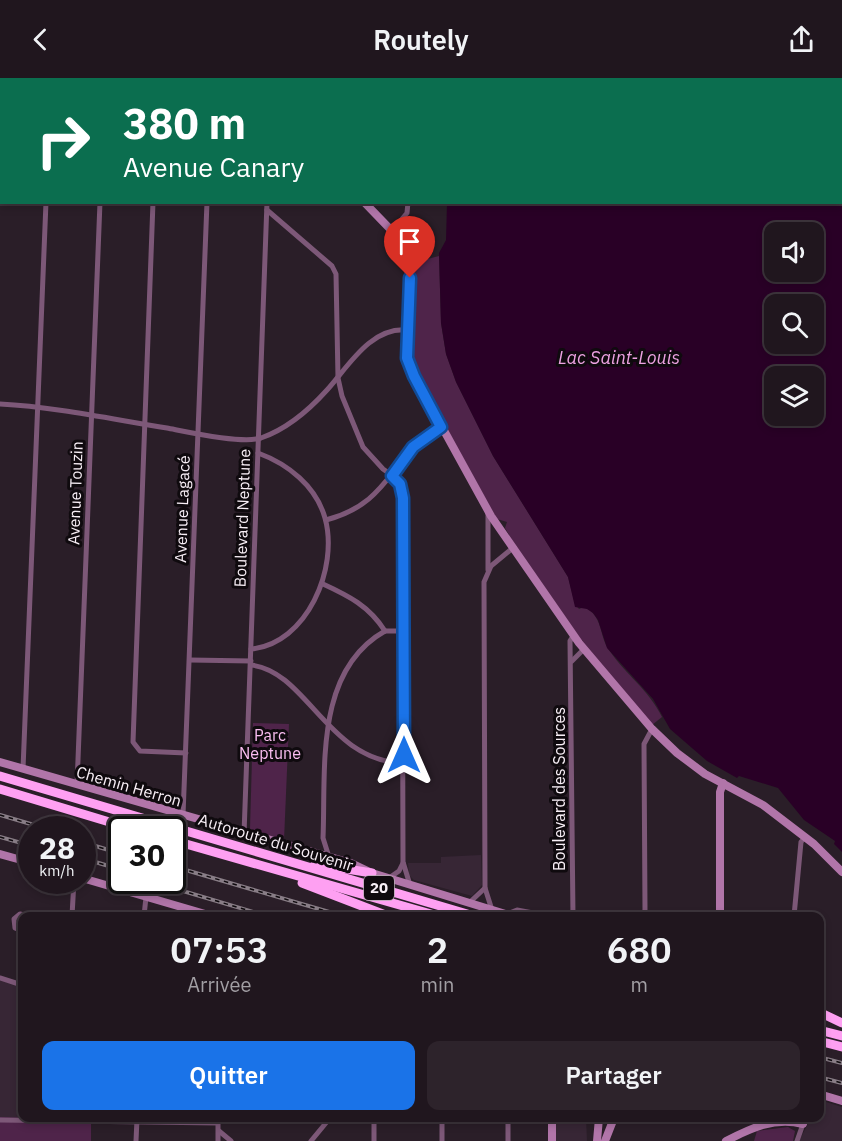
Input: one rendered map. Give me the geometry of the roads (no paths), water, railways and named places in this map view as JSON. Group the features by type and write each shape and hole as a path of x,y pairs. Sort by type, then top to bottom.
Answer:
{"highway":[{"name":"Autoroute du Souvenir","path":"0,776 460,912"},
{"path":"0,789 108,822"},
{"name":"Autoroute du Souvenir","path":"186,844 424,912"},
{"path":"284,860 372,873"},
{"path":"264,867 378,912"},
{"path":"824,1015 842,1024"},
{"path":"824,1020 842,1024"},
{"path":"824,1031 842,1036"},
{"path":"824,1042 842,1047"}],"street":[{"path":"23,769 46,204"},
{"name":"Avenue Touzin","path":"76,785 100,204"},
{"path":"153,204 135,748 140,751 186,753"},
{"name":"Avenue Lagacé","path":"183,816 207,204"},
{"name":"Boulevard Neptune","path":"244,834 267,204"},
{"path":"366,204 402,244 409,266 407,353 410,368 488,510 574,635 652,729 693,767 758,801 805,837 842,872"},
{"path":"392,231 407,213 408,204"},
{"path":"267,210 332,266 336,274 338,376 357,437 372,458 399,482 403,492 403,862 410,885"},
{"path":"0,404 39,407 198,434 258,439 274,433 302,415 351,359 372,342 398,330 407,330"},
{"path":"326,520 361,507 381,489 413,447 441,427"},
{"path":"251,649 272,642 295,625 314,601 323,584 326,561 326,520 309,487 289,469 258,453"},
{"path":"488,510 488,570 484,599 485,888 492,910"},
{"path":"488,570 514,547"},
{"path":"323,584 355,599 370,611 385,631"},
{"path":"329,858 323,838 328,716 345,673 363,649 385,631 403,631"},
{"name":"Boulevard des Sources","path":"573,912 570,641 574,635"},
{"path":"572,661 584,649"},
{"path":"190,660 251,663 277,675 328,725 360,752 378,759 404,763"},
{"path":"644,912 644,744 652,729"},
{"name":"Chemin Herron","path":"0,762 183,816"},
{"path":"720,912 720,792 723,783"},
{"name":"Chemin Herron","path":"186,817 363,867 372,873 499,912"},
{"path":"794,912 801,842 805,837"},
{"path":"309,853 318,847 323,838"},
{"path":"0,854 18,859"},
{"path":"388,878 399,871 403,862"},
{"path":"96,882 198,912"},
{"path":"469,903 480,896 485,888"},
{"path":"72,912 73,894"},
{"path":"144,912 146,897"},
{"path":"18,916 14,919 15,928 18,929"},
{"path":"0,978 18,984"},
{"path":"824,1096 842,1101"},
{"path":"0,1120 18,1119"},
{"path":"136,1141 137,1122"},
{"path":"218,1122 218,1141"},
{"path":"311,1141 327,1122"},
{"path":"374,1122 374,1141"},
{"path":"442,1122 442,1141"},
{"path":"508,1122 508,1141"},
{"path":"552,1122 552,1141"},
{"path":"597,1141 599,1122"},
{"path":"605,1141 612,1122"},
{"path":"726,1141 765,1123 774,1122"},
{"path":"797,1141 804,1122"},
{"path":"219,1131 231,1141"}],"water":[{"name":"Lac Saint-Louis","path":"447,204 842,204 842,852 834,844 835,841 804,820 778,788 739,776 737,778 707,761 670,729 653,699 607,648 598,620 593,613 587,609 575,607 568,577 493,456 456,382 446,354 441,323 439,253 446,240"}],"railway":[{"path":"0,815 18,820"},
{"path":"0,837 18,842"},
{"path":"96,846 108,850"},
{"path":"96,862 108,866"},
{"path":"186,870 329,912"},
{"path":"186,892 254,912"},
{"path":"824,1058 842,1063"},
{"path":"824,1078 842,1083"}],"park label":[{"name":"Parc Neptune","path":"270,744"}]}
